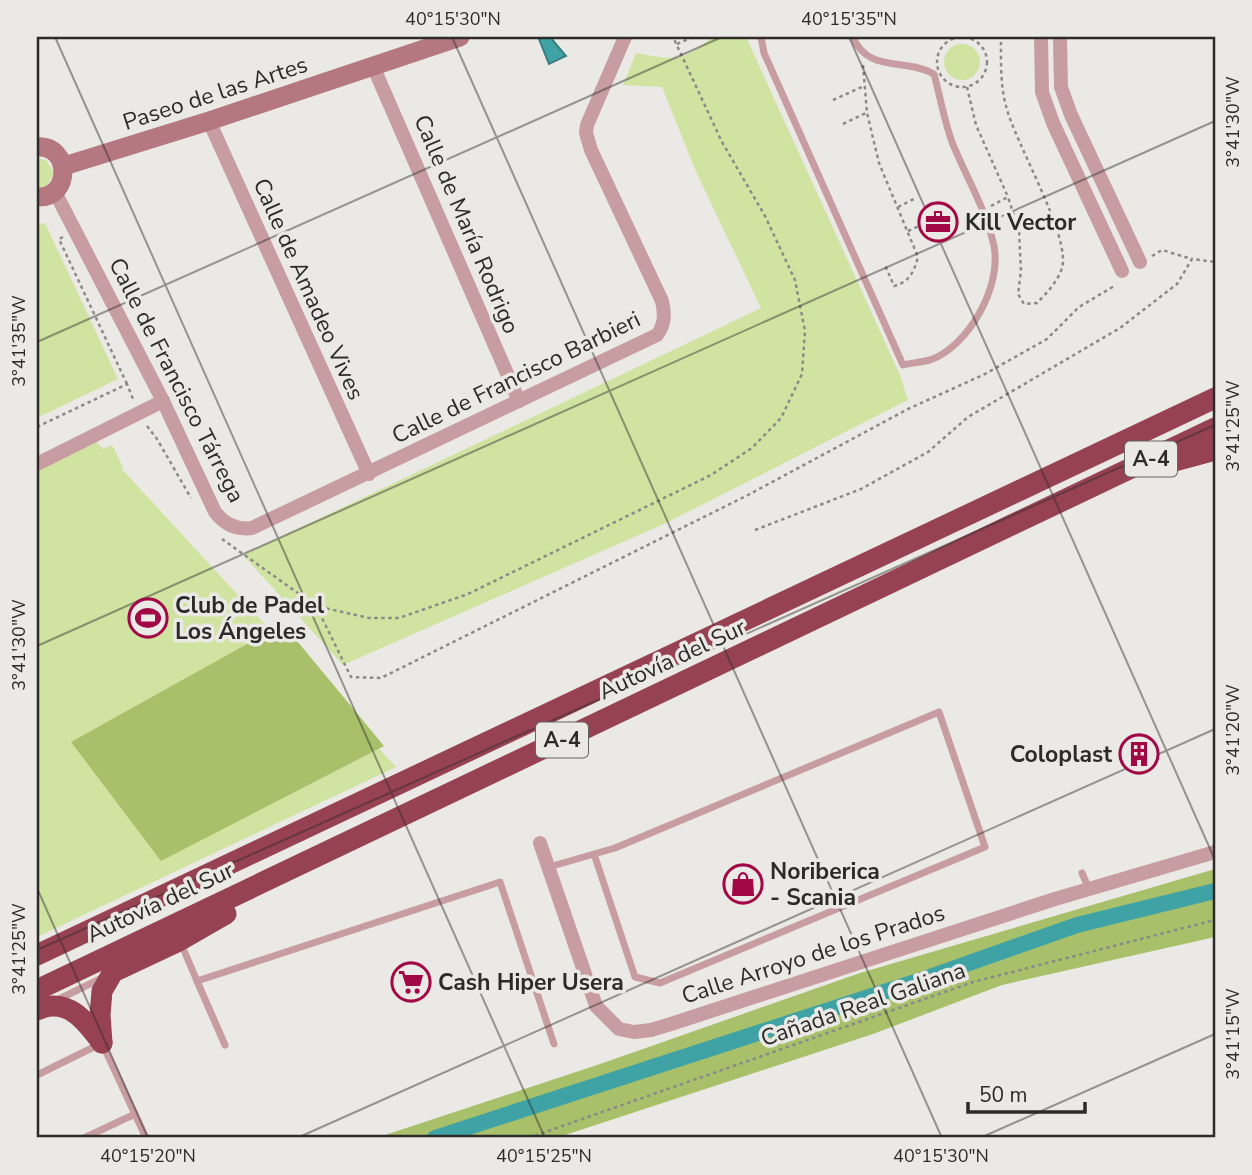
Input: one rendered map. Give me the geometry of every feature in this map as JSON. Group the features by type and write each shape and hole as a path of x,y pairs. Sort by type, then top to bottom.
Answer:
{"highway":[{"name":"Autovía del Sur","path":"37,955 1215,398"},
{"name":"Autovía del Sur","path":"40,1002 265,881 1215,428"},
{"path":"1120,475 1215,450"},
{"path":"102,1043 102,991 113,972 180,941 226,914 265,881"},
{"path":"40,1002 68,1009 85,1019 102,1043"}],"main road":[{"name":"Paseo de las Artes","path":"64,166 209,121 460,37"},
{"path":"37,147 56,153 64,166 63,181 46,195"}],"street":[{"name":"Calle de Francisco Barbieri","path":"369,474 649,340 663,327 662,302 586,132 625,37"},
{"path":"1041,37 1042,92 1053,124 1122,271"},
{"path":"1060,37 1061,87 1071,115 1140,262"},
{"name":"Calle de María Rodrigo","path":"373,66 519,401"},
{"name":"Calle de Amadeo Vives","path":"209,121 369,474"},
{"name":"Calle de Francisco Tárrega","path":"46,195 76,231 220,519 234,527 252,528 369,474"},
{"path":"37,464 163,401"},
{"name":"Calle Arroyo de los Prados","path":"540,843 596,1006 619,1029 634,1031 651,1030 671,1024 1089,889 1215,852"}],"lane":[{"path":"761,37 764,53 903,365 930,360 957,342 975,321 988,297 995,249 984,210 952,141 934,74 922,67 874,61 859,51 853,37"},
{"path":"548,868 628,843 939,712 985,846 660,983 635,977 594,854"},
{"path":"1082,873 1089,889"},
{"path":"197,982 500,882 554,1044"},
{"path":"180,941 225,1045"},
{"path":"40,1002 113,972"},
{"path":"37,1075 102,1043 146,1138"},
{"path":"84,1138 135,1114"}],"path":[{"path":"218,535 316,606 369,618 399,618 468,594 711,475 752,449 780,418 802,374 805,331 795,280 765,216 722,142 673,37"},
{"path":"677,44 693,37"},
{"path":"967,87 976,125 1008,197 1019,231 1021,271 1018,295 1024,304 1037,303 1062,268 1062,251 1055,223 1006,106 1001,67 1001,37"},
{"path":"948,39 971,39 986,55 983,77 967,87 950,85 938,72 937,55 948,39"},
{"path":"865,55 862,70 867,113 879,163 918,257 914,272 903,284 894,286 885,265"},
{"path":"833,100 864,86"},
{"path":"843,124 867,113"},
{"path":"984,210 1008,197"},
{"path":"898,207 914,199"},
{"path":"908,231 925,223"},
{"path":"76,231 59,239 127,384 138,414 158,439 191,499"},
{"path":"1140,262 1162,250 1192,260 1215,262"},
{"path":"755,530 861,489 928,452 968,417 1120,328 1177,284 1192,260"},
{"path":"316,606 351,677 381,678 748,495 908,409 985,374 1047,339 1079,307 1116,286 1122,271"},
{"path":"37,427 127,384"},
{"name":"Cañada Real Galiana","path":"528,1138 973,982 1215,920"}],"green space":[{"path":"712,37 747,39 900,375 908,400 666,523 343,665 243,555 761,308 697,174 662,87 623,85 636,53 677,57 693,51"},
{"path":"962,44 975,49 980,62 975,75 962,80 949,75 944,62 949,49"},
{"path":"37,158 46,160 54,173 47,186 37,188"},
{"path":"45,223 118,379 37,418 37,224"},
{"name":"Club de Padel Los Ángeles","path":"95,440 103,449 112,445 123,467 121,468 396,767 37,937 37,469"},
{"path":"283,624 384,746 161,861 71,742"},
{"path":"1215,869 1215,937 1002,985 873,1034 556,1138 376,1138 600,1064 860,973"}],"water":[{"path":"550,37 566,56 549,64 539,39"}],"waterway":[{"path":"435,1138 924,979 1077,925 1215,891"}],"place":[{"name":"Kill Vector","path":"938,222"},
{"name":"Club de Padel Los Ángeles","path":"148,618"},
{"name":"Coloplast","path":"1139,754"},
{"name":"Noriberica - Scania","path":"743,884"},
{"name":"Cash Hiper Usera","path":"411,982"}]}
